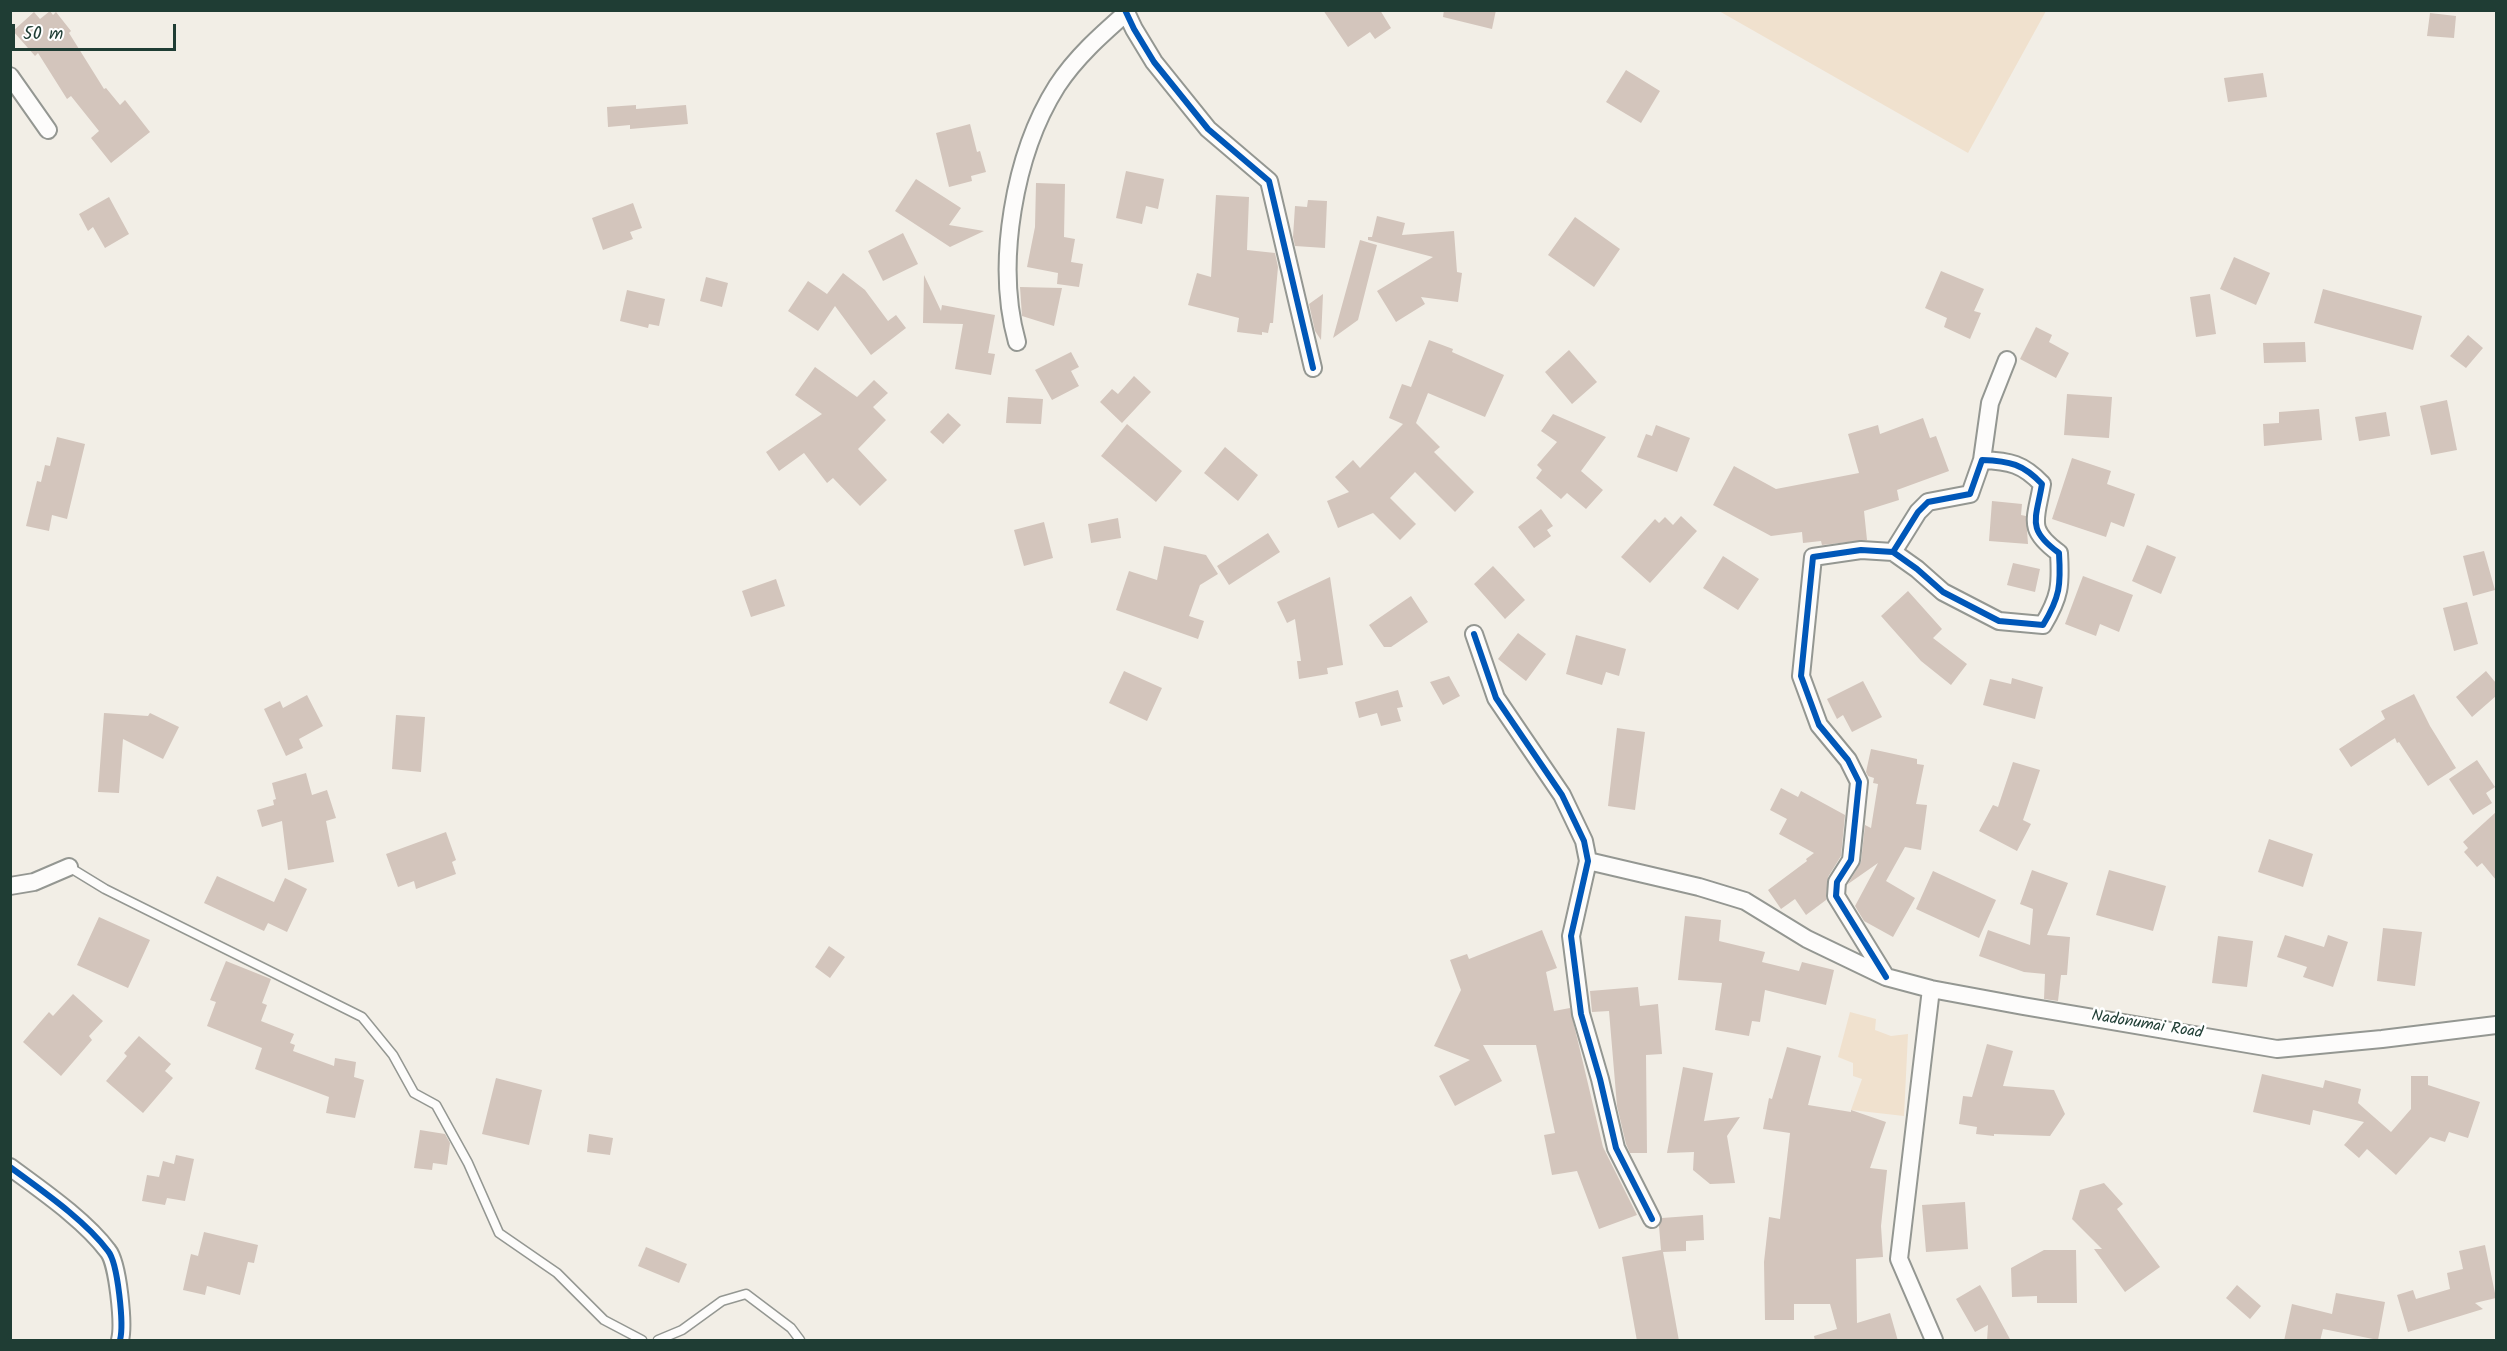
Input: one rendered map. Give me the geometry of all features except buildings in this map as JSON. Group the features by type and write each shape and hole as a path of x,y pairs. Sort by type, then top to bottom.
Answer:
{"street":[{"path":"1017,342 1011,322 1007,275 1016,198 1030,146 1048,102 1069,69 1126,12 1154,62 1208,129 1269,181 1313,369"},
{"path":"10,76 48,130"},
{"path":"1893,552 1918,512 1928,502 1970,494 1982,460 1990,403 2007,360"},
{"path":"1886,977 1836,896 1837,882 1851,860 1859,782 1848,760 1819,724 1801,676 1813,557 1861,550 1893,552 1943,592 1999,621 2043,625 2056,604 2060,581 2059,553 2041,540 2035,524 2042,484 2030,471 2007,461 1982,460"},
{"path":"1474,634 1496,698 1562,795 1584,841 1588,861 1570,936 1579,1005 1616,1148 1653,1219"},
{"name":"Nadonumai Road","path":"1588,861 1729,895 1745,901 1807,939 1886,977 1931,989 2277,1049 2496,1025"},
{"path":"10,886 34,882 69,867"},
{"path":"1931,989 1899,1258 1934,1341"},
{"path":"10,1167 69,1212 110,1252 120,1297 120,1341"}],"lane":[{"path":"69,867 105,889 362,1017 393,1055 414,1093 436,1105 468,1163 499,1233 557,1273 604,1320 642,1341"},
{"path":"657,1341 682,1330 722,1301 746,1294 791,1328 800,1341"}],"shaded area":[{"path":"2046,10 1968,153 1719,11"},
{"path":"1850,1012 1876,1019 1875,1030 1891,1036 1908,1034 1904,1116 1851,1110 1862,1079 1853,1076 1853,1063 1838,1057"}],"cycle path":[{"path":"1125,10 1154,62 1208,129 1269,181 1313,368"},
{"path":"1886,977 1836,896 1837,882 1851,860 1859,782 1848,760 1819,725 1801,676 1813,557 1861,550 1893,552 1943,592 1999,621 2043,625 2056,598 2060,574 2059,553 2042,537 2036,523 2042,484 2022,468 2001,461 1982,460 1970,494 1928,502 1918,512 1893,552"},
{"path":"1474,634 1496,698 1562,795 1584,841 1588,861 1571,936 1581,1014 1600,1079 1616,1148 1652,1219"},
{"path":"10,1167 75,1217 108,1251 115,1268 119,1294 120,1340"}]}
